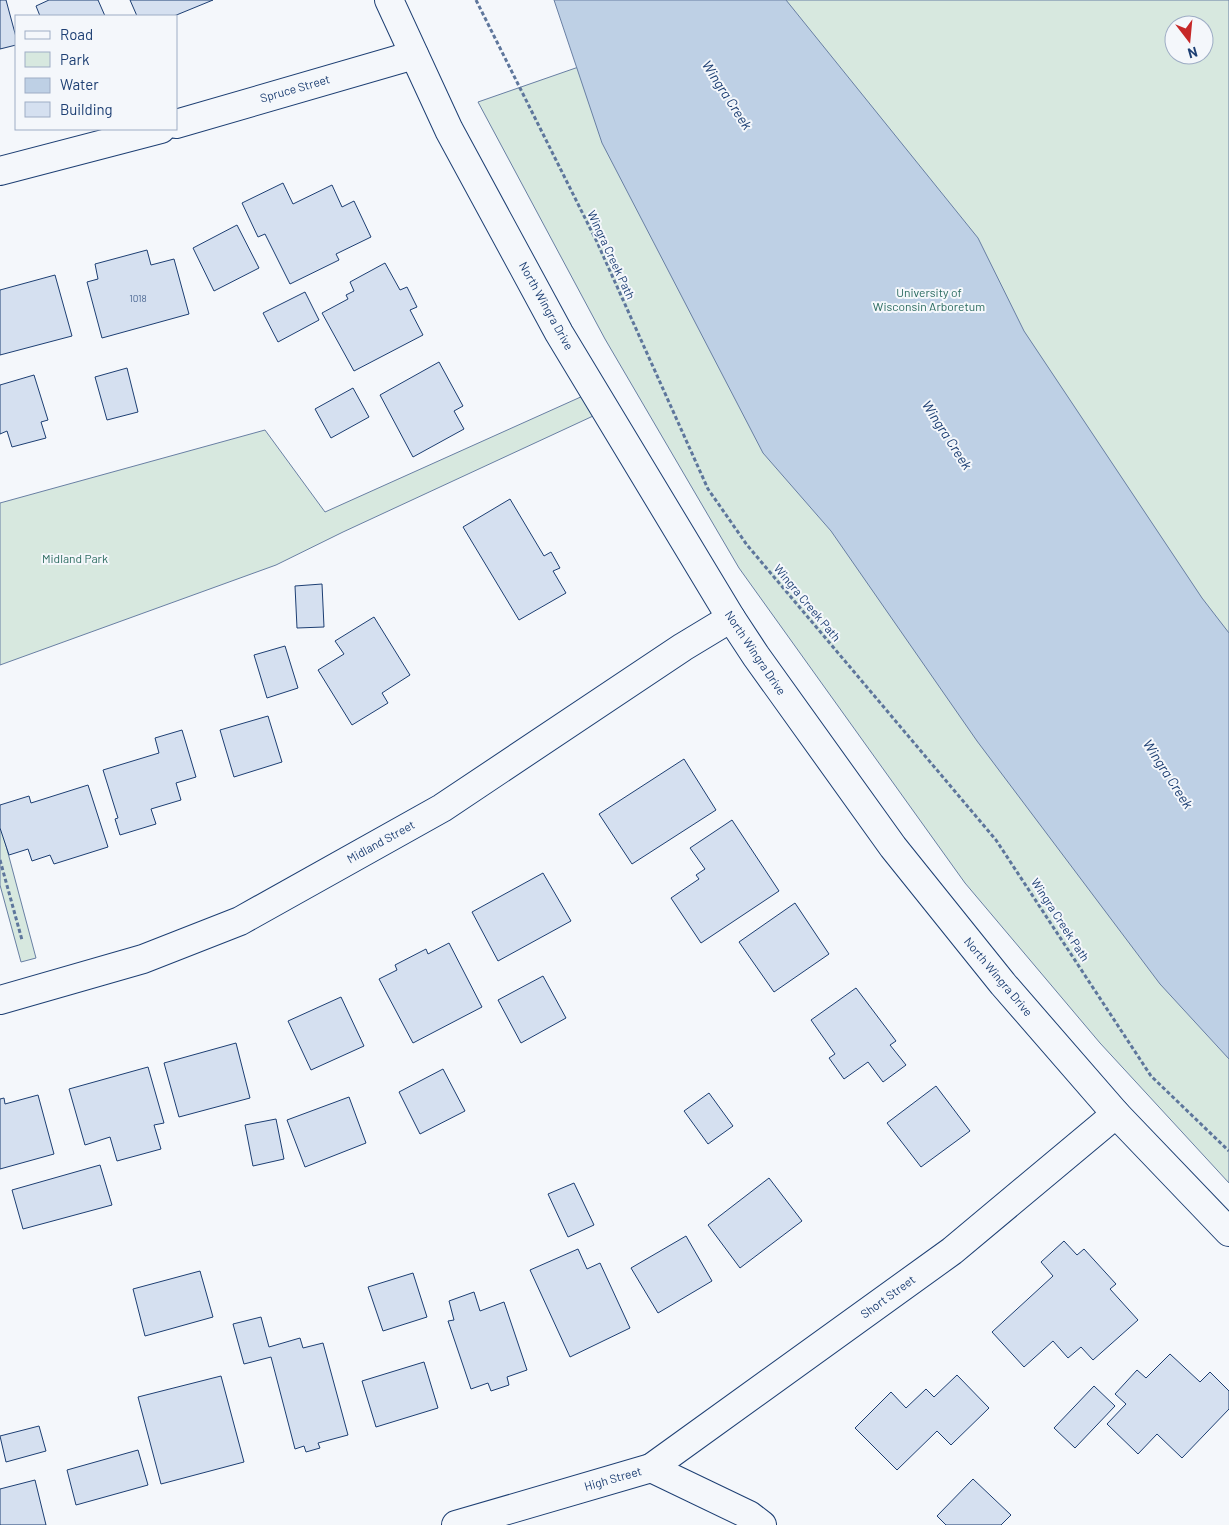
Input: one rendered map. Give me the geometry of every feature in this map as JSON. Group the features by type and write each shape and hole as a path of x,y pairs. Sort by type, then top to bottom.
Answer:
{"street":[{"name":"North Wingra Drive","path":"389,0 449,130 559,332 731,618 756,656 893,847 1003,984 1116,1114 1229,1232"},
{"name":"Spruce Street","path":"178,123 414,55"},
{"path":"0,171 157,130"},
{"name":"Midland Street","path":"0,1000 143,959 240,921 442,808 683,646 731,618"},
{"name":"Short Street","path":"651,1468 952,1251 1116,1114"},
{"name":"High Street","path":"456,1525 651,1468 749,1515 762,1525"}],"path":[{"name":"Wingra Creek Path","path":"476,0 597,242 708,489 747,545 996,840 1151,1076 1229,1151"},
{"path":"0,860 22,940"}],"green space":[{"name":"University of Wisconsin Arboretum","path":"771,0 1229,0 1229,1183 1100,1043 965,883 739,568 605,339 478,102"},
{"name":"Midland Park","path":"594,391 606,410 276,565 0,665 0,503 265,430 325,512"},
{"path":"0,823 36,958 21,962 0,885"}],"water":[{"name":"Wingra Creek","path":"554,0 786,0 978,238 1024,331 1202,598 1229,633 1229,1059 1160,984 977,741 831,531 763,453 602,143"}],"building":[{"path":"0,0 6,0 15,33 15,45 0,49"},
{"path":"49,0 98,0 105,15 40,15 36,6"},
{"path":"130,0 213,0 176,15 137,15"},
{"path":"283,183 293,204 332,185 342,207 354,201 371,237 336,254 339,260 290,284 265,234 258,237 242,203"},
{"path":"237,225 259,268 214,291 193,248"},
{"path":"147,250 151,265 174,259 189,314 102,338 87,282 98,279 95,264"},
{"path":"385,263 400,290 407,287 417,307 410,310 423,335 354,371 322,313 348,299 346,295 354,291 350,282"},
{"path":"55,275 72,336 0,355 0,290"},
{"path":"305,292 319,320 278,342 263,313"},
{"path":"439,362 463,406 454,411 464,429 413,457 380,395"},
{"path":"127,368 138,412 107,420 95,377"},
{"path":"34,375 48,420 41,422 46,438 12,447 7,431 0,434 0,385"},
{"path":"353,388 369,417 331,438 315,409"},
{"path":"510,499 544,556 551,552 560,568 553,571 566,593 519,620 463,527"},
{"path":"322,584 324,627 297,628 295,586"},
{"path":"374,617 410,675 382,693 388,703 352,725 318,670 344,654 335,641"},
{"path":"285,646 298,688 267,698 254,655"},
{"path":"268,716 282,762 234,777 220,730"},
{"path":"182,730 196,777 176,783 181,800 151,809 156,824 120,835 115,819 118,818 103,770 159,753 155,738"},
{"path":"684,759 716,810 632,864 599,814"},
{"path":"88,785 108,847 54,864 50,855 32,861 28,849 9,855 0,828 0,805 29,796 31,803"},
{"path":"732,820 779,891 701,943 671,898 699,879 696,875 705,869 690,848"},
{"path":"543,873 571,921 498,961 472,912"},
{"path":"795,903 829,954 774,992 739,942"},
{"path":"449,943 482,1007 413,1043 379,979 397,970 395,965 426,949 428,954"},
{"path":"543,976 566,1018 521,1043 498,1000"},
{"path":"856,988 896,1041 890,1045 906,1065 883,1082 868,1062 844,1079 829,1058 835,1054 811,1020"},
{"path":"341,997 364,1046 311,1070 288,1021"},
{"path":"236,1043 250,1098 179,1117 164,1063"},
{"path":"148,1067 164,1123 154,1125 161,1149 117,1161 110,1137 85,1145 69,1089"},
{"path":"443,1069 465,1111 420,1134 399,1092"},
{"path":"936,1086 970,1131 921,1167 887,1123"},
{"path":"709,1093 733,1126 708,1144 684,1111"},
{"path":"38,1095 54,1154 0,1169 0,1099 4,1098 5,1104"},
{"path":"349,1097 366,1143 305,1167 287,1120"},
{"path":"276,1119 284,1159 253,1166 245,1125"},
{"path":"100,1165 112,1205 23,1229 12,1190"},
{"path":"769,1178 802,1221 740,1268 708,1225"},
{"path":"574,1183 594,1225 568,1237 548,1194"},
{"path":"686,1236 712,1281 658,1313 631,1268"},
{"path":"1064,1241 1077,1255 1084,1249 1116,1284 1110,1289 1138,1320 1093,1360 1081,1347 1068,1358 1053,1341 1024,1367 992,1332 1053,1276 1041,1262"},
{"path":"578,1249 587,1269 600,1263 630,1328 570,1357 530,1270"},
{"path":"200,1271 213,1317 145,1336 133,1289"},
{"path":"413,1273 427,1317 383,1331 368,1287"},
{"path":"474,1292 480,1311 504,1302 527,1370 507,1377 509,1385 491,1391 488,1383 471,1389 448,1321 454,1320 449,1301"},
{"path":"261,1317 269,1347 300,1338 303,1348 323,1343 348,1435 318,1443 320,1448 306,1452 304,1446 295,1449 271,1357 244,1364 233,1324"},
{"path":"1170,1354 1200,1382 1210,1372 1229,1391 1229,1409 1182,1458 1157,1434 1138,1454 1107,1424 1126,1404 1115,1394 1137,1370 1146,1378"},
{"path":"424,1362 438,1408 376,1427 362,1381"},
{"path":"957,1375 989,1408 951,1445 937,1431 897,1470 855,1428 891,1392 906,1408 926,1389 934,1397"},
{"path":"221,1376 244,1462 161,1484 138,1397"},
{"path":"1094,1386 1115,1406 1075,1448 1054,1428"},
{"path":"39,1426 46,1451 6,1462 0,1436"},
{"path":"138,1450 148,1485 76,1505 67,1470"},
{"path":"973,1479 1011,1515 1001,1525 946,1525 937,1516"},
{"path":"35,1480 46,1525 0,1525 0,1489"}]}
